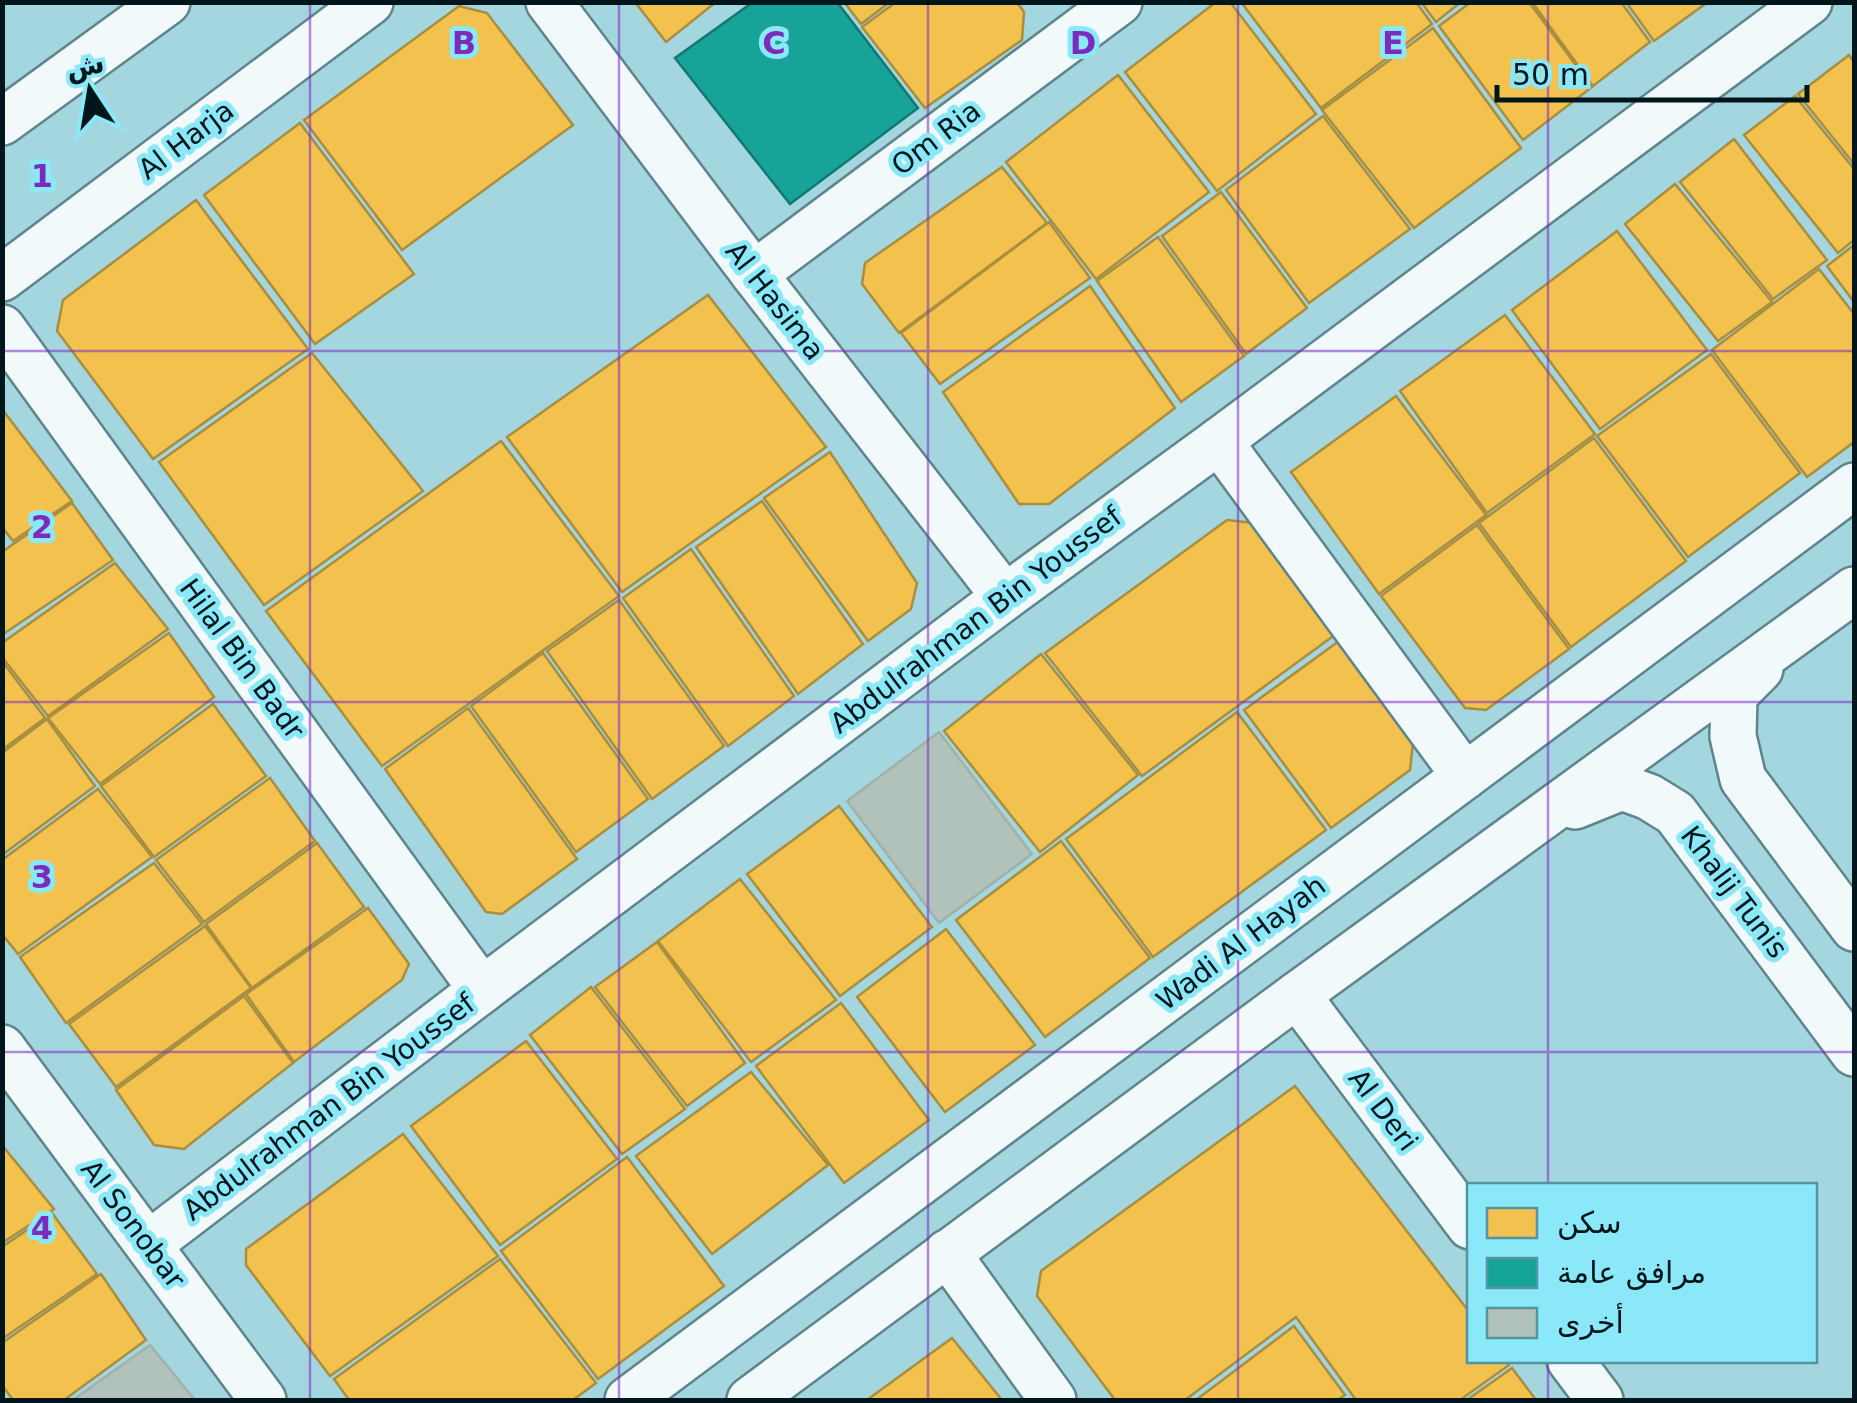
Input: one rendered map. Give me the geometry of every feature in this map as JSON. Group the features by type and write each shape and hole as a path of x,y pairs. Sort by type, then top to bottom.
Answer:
{"street":[{"path":"2,122 166,2"},
{"name":"Al Harja","path":"2,278 370,2"},
{"name":"Al Hasima","path":"549,2 1005,597"},
{"name":"Om Ria","path":"754,274 1069,17 1119,2"},
{"name":"Abdulrahman Bin Youssef","path":"149,1244 1005,597 1808,2"},
{"name":"Hilal Bin Badr","path":"2,328 482,990"},
{"path":"1220,441 1465,776"},
{"name":"Wadi Al Hayah","path":"628,1400 1854,486"},
{"path":"750,1400 1527,826 1854,590"},
{"path":"1794,636 1734,695 1734,736 1743,779 1854,928"},
{"name":"Khalij Tunis","path":"1527,826 1622,787 1675,813 1854,1053"},
{"name":"Al Deri","path":"1297,995 1467,1222"},
{"name":"Al Sonobar","path":"2,1048 263,1400"},
{"path":"947,1253 1053,1400"},
{"path":"1572,1363 1600,1400"}],"building: سكن":[{"path":"635,2 716,2 666,42"},
{"path":"844,2 890,2 861,24"},
{"path":"896,2 1017,2 1024,12 1022,40 925,108 862,27"},
{"path":"1216,2 1230,2 1316,114 1217,191 1125,72"},
{"path":"1241,2 1416,2 1432,24 1321,108"},
{"path":"1421,2 1461,2 1436,22"},
{"path":"1471,2 1529,2 1592,87 1523,140 1439,26"},
{"path":"1532,2 1621,2 1650,42 1593,86"},
{"path":"1626,2 1708,2 1654,41"},
{"path":"459,6 487,13 573,125 402,250 304,120"},
{"path":"1433,28 1521,148 1414,228 1322,110"},
{"path":"1849,55 1854,62 1854,164 1798,94"},
{"path":"1118,75 1209,192 1096,279 1006,162"},
{"path":"1795,96 1854,169 1854,240 1838,253 1744,135"},
{"path":"1323,116 1410,229 1309,303 1226,190"},
{"path":"300,123 414,274 315,344 204,195"},
{"path":"1734,139 1827,260 1773,299 1680,182"},
{"path":"1002,167 1047,223 899,333 862,284 865,263"},
{"path":"1675,184 1772,302 1718,341 1625,224"},
{"path":"1221,192 1307,308 1246,354 1162,236"},
{"path":"196,200 308,349 153,459 57,331 63,300"},
{"path":"1049,222 1090,278 940,384 901,333"},
{"path":"1617,231 1707,350 1600,429 1512,310"},
{"path":"1158,237 1244,356 1181,402 1097,281"},
{"path":"1854,245 1854,302 1827,266"},
{"path":"1819,269 1854,314 1854,442 1807,477 1712,350"},
{"path":"1090,286 1175,408 1049,504 1019,504 943,392"},
{"path":"708,295 826,447 622,592 507,437"},
{"path":"1505,315 1595,434 1487,513 1400,391"},
{"path":"312,353 423,491 264,605 159,462"},
{"path":"1711,354 1800,473 1688,557 1597,436"},
{"path":"1396,396 1486,515 1379,594 1291,472"},
{"path":"2,409 72,501 13,541 2,527"},
{"path":"1594,438 1686,561 1571,647 1479,523"},
{"path":"501,441 619,596 382,766 266,611"},
{"path":"830,452 917,583 911,609 868,641 764,498"},
{"path":"762,501 863,644 798,694 696,547"},
{"path":"72,503 113,560 2,635 2,552"},
{"path":"1227,520 1253,523 1336,634 1142,776 1045,653"},
{"path":"1477,525 1569,649 1486,710 1465,708 1381,596"},
{"path":"691,549 794,696 728,746 623,598"},
{"path":"115,563 168,629 48,716 2,657 2,643"},
{"path":"619,600 724,746 652,799 547,651"},
{"path":"169,633 214,697 100,784 48,718"},
{"path":"1339,641 1413,743 1410,770 1331,828 1244,710"},
{"path":"543,653 648,799 576,852 471,706"},
{"path":"1041,654 1138,775 1040,852 944,731"},
{"path":"2,661 45,718 2,750"},
{"path":"213,704 266,776 154,857 101,786"},
{"path":"468,708 577,859 502,914 486,912 385,769"},
{"path":"1237,712 1326,830 1153,957 1066,839"},
{"path":"47,719 95,786 2,855 2,753"},
{"path":"270,778 315,841 204,922 156,860"},
{"path":"98,789 152,857 18,954 2,934 2,860"},
{"path":"839,806 932,927 840,996 747,874"},
{"path":"1061,841 1150,958 1045,1037 956,920"},
{"path":"317,843 364,907 252,988 206,924"},
{"path":"154,863 202,924 66,1023 20,957"},
{"path":"740,879 836,1000 751,1062 658,941"},
{"path":"368,908 409,964 402,980 294,1062 246,994"},
{"path":"205,926 251,988 116,1087 69,1024"},
{"path":"946,929 1035,1045 945,1112 857,997"},
{"path":"657,942 745,1063 687,1106 595,987"},
{"path":"591,987 685,1109 622,1154 530,1035"},
{"path":"244,996 293,1063 184,1149 154,1145 116,1090"},
{"path":"841,1003 929,1120 844,1183 756,1066"},
{"path":"526,1041 617,1159 500,1245 411,1126"},
{"path":"751,1072 828,1165 712,1254 636,1156"},
{"path":"1295,1086 1467,1309 1467,1363 1509,1365 1460,1400 1356,1400 1296,1317 1185,1400 1115,1400 1037,1296 1041,1271"},
{"path":"403,1134 498,1256 330,1376 246,1265 246,1249"},
{"path":"2,1145 54,1209 2,1243"},
{"path":"627,1157 724,1286 598,1379 501,1251"},
{"path":"52,1213 97,1274 2,1339 2,1247"},
{"path":"500,1259 596,1383 573,1400 349,1400 334,1379"},
{"path":"101,1274 146,1340 64,1400 13,1400 2,1385 2,1343"},
{"path":"1294,1326 1345,1395 1337,1400 1196,1400"},
{"path":"952,1338 1002,1400 867,1400"},
{"path":"1512,1368 1536,1400 1467,1400"}],"building: مرافق عامة":[{"path":"753,2 837,2 918,108 790,204 675,58"}],"building: أخرى":[{"path":"939,732 1032,854 939,923 847,801"},
{"path":"150,1345 195,1400 73,1400"}]}
